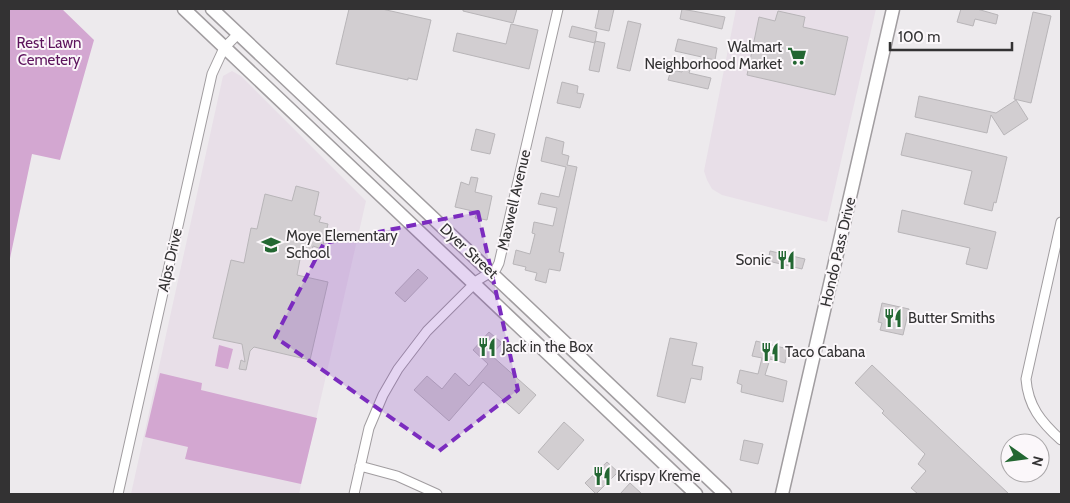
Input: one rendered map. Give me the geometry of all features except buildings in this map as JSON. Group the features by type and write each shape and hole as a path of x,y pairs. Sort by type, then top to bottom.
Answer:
{"main road":[{"name":"Dyer Street","path":"184,9 696,494"},
{"name":"Dyer Street","path":"212,9 725,494"},
{"name":"Hondo Pass Drive","path":"782,494 893,9"},
{"path":"308,128 323,113"},
{"path":"624,426 639,411"}],"street":[{"name":"Maxwell Avenue","path":"354,494 369,428 383,394 398,369 427,331 474,284 498,266 558,9"},
{"name":"Alps Drive","path":"118,494 215,65 224,48 238,34"},
{"path":"1061,222 1026,379 1030,403 1035,413 1061,440"},
{"path":"360,466 404,478 437,494"}],"highlighted area":[{"path":"478,212 518,390 439,451 275,337 324,243"}],"shaded area":[{"path":"736,9 876,9 827,222 722,195 712,189 707,180 704,171"},
{"name":"Moye Elementary School","path":"232,71 241,76 366,201 299,494 131,494 223,76"}],"green space":[{"name":"Rest Lawn Cemetery","path":"9,9 62,9 94,40 60,160 32,154 9,263"},
{"path":"219,345 233,349 228,369 215,366"},
{"path":"160,373 202,383 201,390 317,418 301,484 185,459 188,447 145,437"}],"place":[{"name":"Walmart Neighborhood Market","path":"797,56"},
{"name":"Moye Elementary School","path":"271,245"},
{"name":"Sonic","path":"786,260"},
{"name":"Butter Smiths","path":"893,318"},
{"name":"Jack in the Box","path":"487,347"},
{"name":"Taco Cabana","path":"770,352"},
{"name":"Krispy Kreme","path":"602,476"}]}
